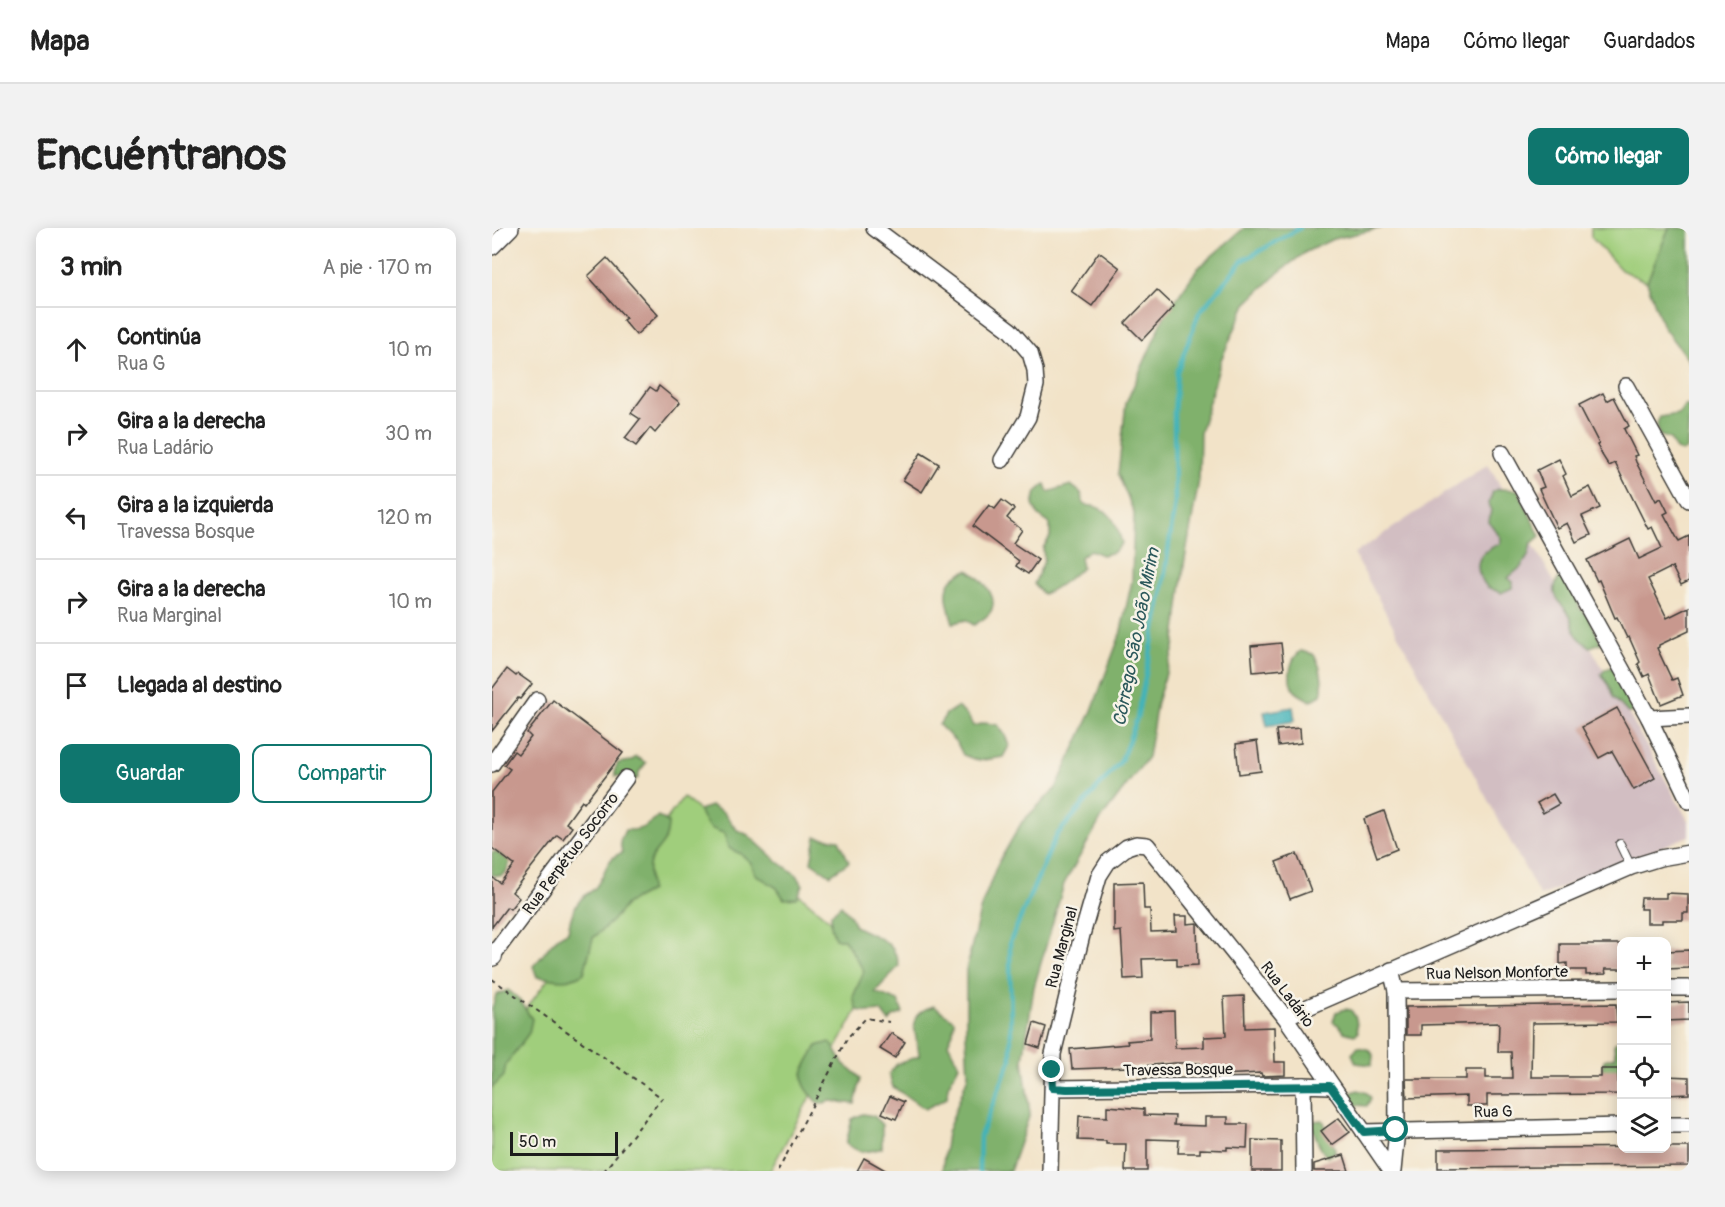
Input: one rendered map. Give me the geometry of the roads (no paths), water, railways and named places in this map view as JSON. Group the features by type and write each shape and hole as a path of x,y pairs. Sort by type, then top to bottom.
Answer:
{"street":[{"path":"492,246 511,228"},
{"path":"874,228 1010,330 1030,353 1036,385 1028,417 1002,460"},
{"path":"1626,386 1689,500"},
{"path":"1502,453 1648,718 1689,801"},
{"path":"492,764 537,700"},
{"path":"1648,718 1689,716"},
{"name":"Rua Perpétuo Socorro","path":"492,955 627,778"},
{"name":"Rua Ladário","path":"1147,844 1285,1017 1330,1086 1392,1171"},
{"name":"Rua Marginal","path":"1050,1171 1053,1054 1099,876 1108,862 1127,847 1147,844"},
{"path":"1285,1017 1630,867 1660,858 1689,853"},
{"path":"1391,970 1396,992 1396,1130 1392,1171"},
{"path":"1671,988 1689,988"},
{"name":"Rua Nelson Monforte","path":"1396,992 1617,989"},
{"path":"1303,1085 1304,1171"},
{"name":"Travessa Bosque","path":"1053,1088 1330,1086"},
{"path":"1671,1125 1689,1125"},
{"name":"Rua G","path":"1364,1132 1617,1126"}],"lane":[{"path":"1620,844 1630,867"}],"water":[{"path":"1293,707 1295,721 1267,726 1264,712"}],"waterway":[{"name":"Córrego São João Mirim","path":"979,1171 980,1136 1011,1059 1010,942 1056,836 1121,761 1137,718 1162,594 1175,502 1174,413 1177,372 1199,313 1242,261 1300,228"}]}
